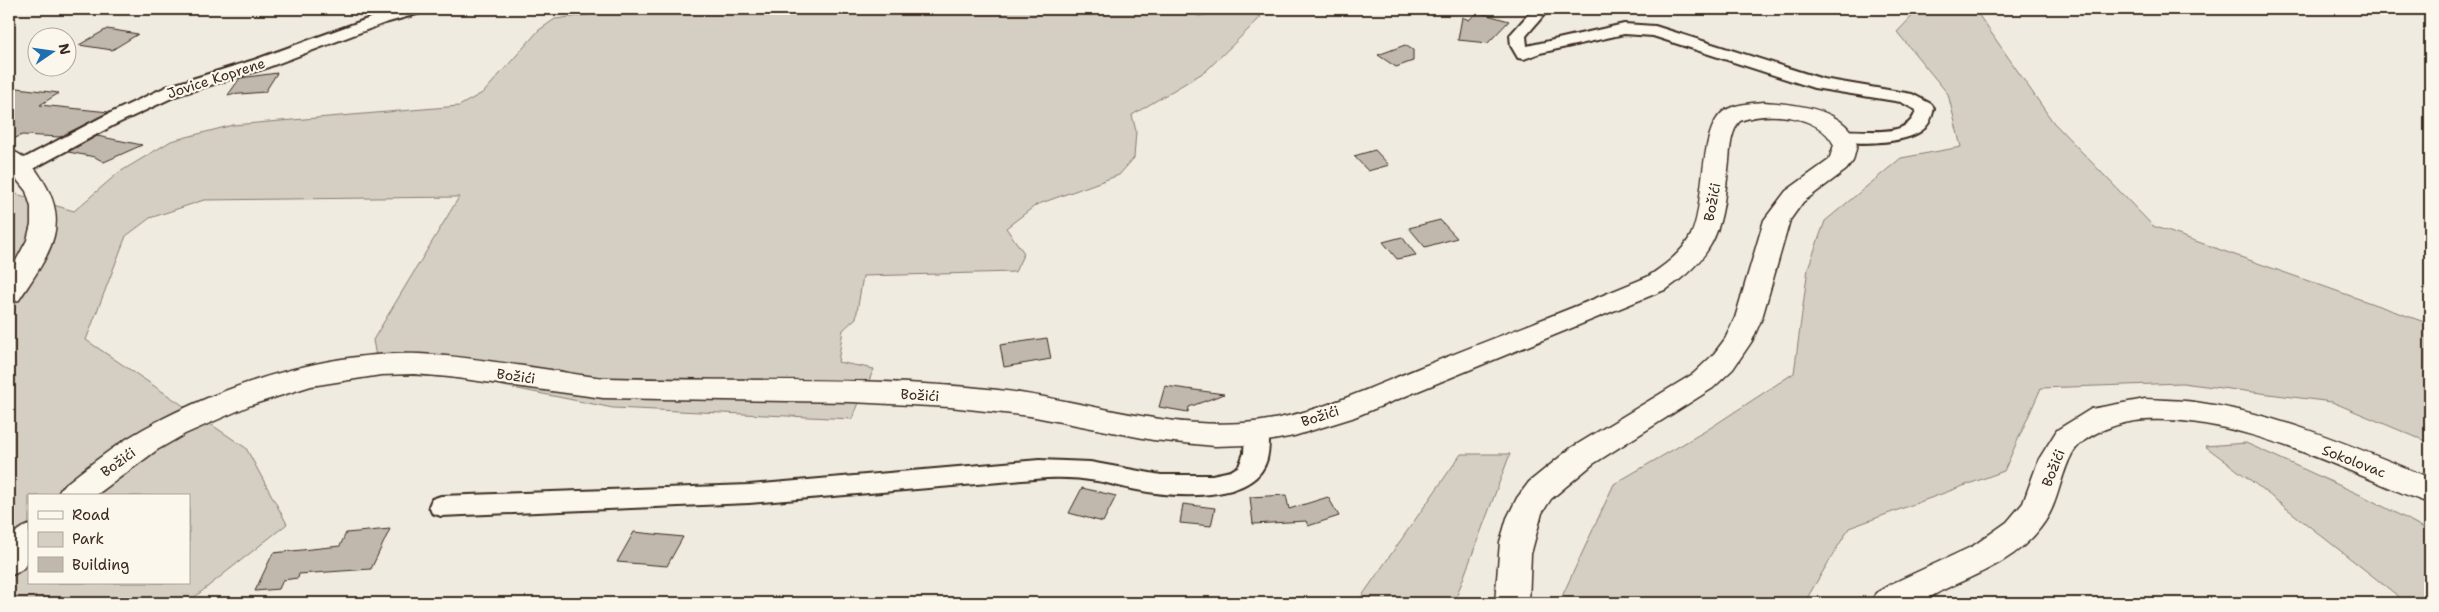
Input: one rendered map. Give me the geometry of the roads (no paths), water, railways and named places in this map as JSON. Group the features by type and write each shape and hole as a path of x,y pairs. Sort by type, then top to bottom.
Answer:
{"main road":[{"name":"Božići","path":"76,494 123,456 144,443 212,410 262,391 309,377 386,365 412,364 455,367 597,388 875,392 958,397 1018,404 1187,433 1228,435 1291,426 1344,409 1629,295 1667,276 1687,259 1709,223 1716,186 1719,138 1727,120 1736,113 1755,108 1797,111 1820,119 1841,136"},
{"path":"1512,603 1517,535 1529,505 1542,489 1580,459 1703,381 1727,359 1745,329 1757,290 1769,239 1780,212 1797,194 1837,165 1844,152 1841,136"},
{"path":"9,294 38,248 44,220 44,204 40,192 15,162"},
{"name":"Božići","path":"1888,603 1904,592 1939,579 1985,556 2015,534 2041,500 2058,450 2076,432 2098,420 2126,412 2180,410 2231,419 2278,433"},
{"name":"Sokolovac","path":"2278,433 2430,491"},
{"path":"9,563 28,539"}],"street":[{"name":"Jovice Koprene","path":"15,162 172,91 260,64 379,20 418,9"},
{"path":"1540,9 1518,35 1519,46 1524,54 1535,49 1624,28 1638,28 1655,31 1820,84 1906,98 1925,108 1925,116 1922,120 1902,135 1841,136"},
{"path":"441,506 582,499 750,494 1030,469 1065,468 1092,471 1156,484 1222,483 1238,479 1247,473 1256,458 1257,432"}]}
